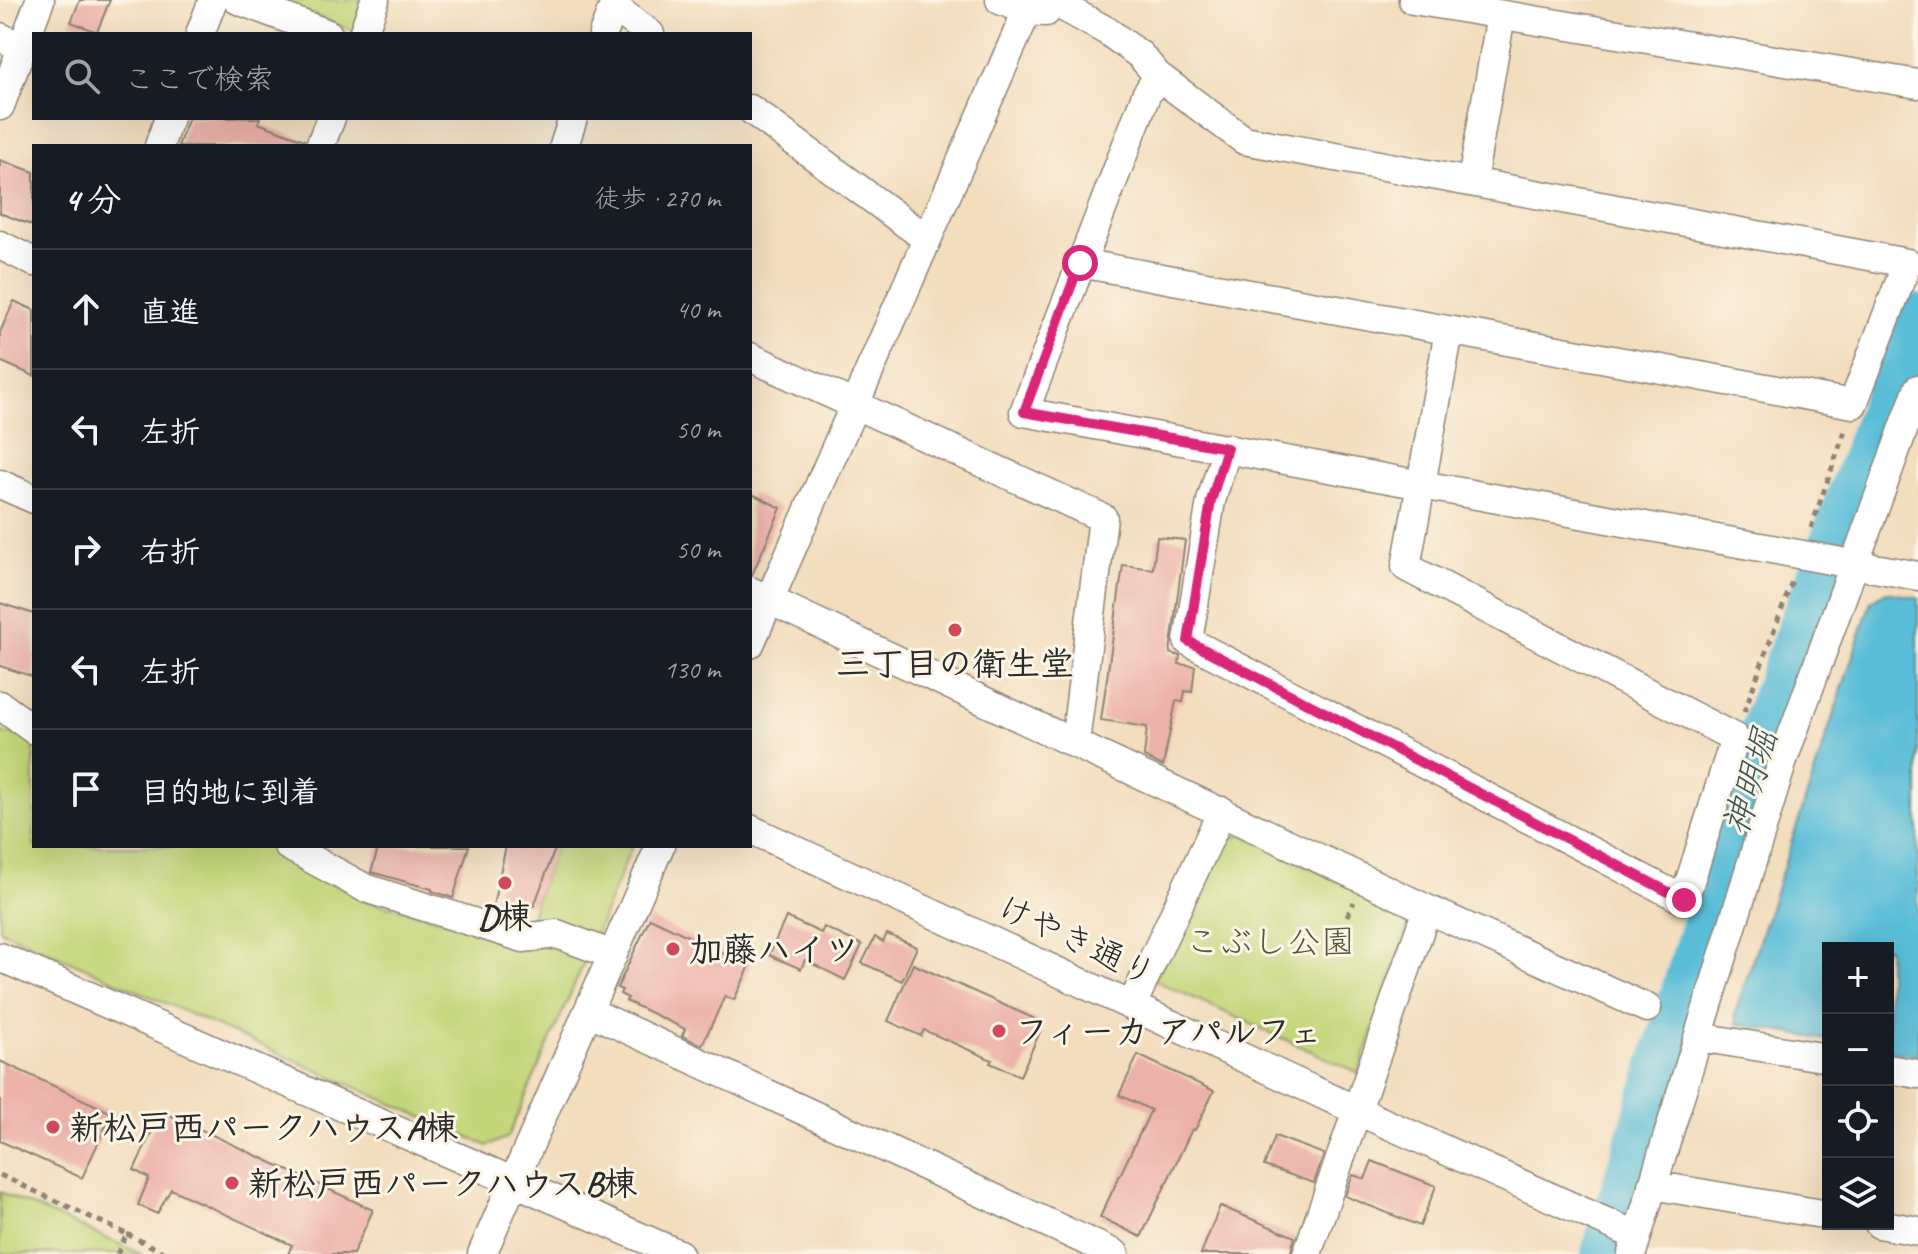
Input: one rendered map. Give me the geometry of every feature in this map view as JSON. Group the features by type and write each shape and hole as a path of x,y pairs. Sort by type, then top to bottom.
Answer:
{"street":[{"path":"0,106 11,43 40,0"},
{"path":"201,32 213,0"},
{"path":"238,0 323,32"},
{"path":"364,32 375,0"},
{"path":"1000,0 1027,11 1053,12 1070,5 1140,55 1158,76 1244,140 1907,263 1853,404 1080,263"},
{"path":"1413,0 1918,84"},
{"path":"604,32 614,3 648,32"},
{"path":"752,634 760,596 855,407 1027,11"},
{"path":"1472,181 1501,15"},
{"path":"1158,76 1146,95 1024,412 1918,576"},
{"path":"752,110 927,239"},
{"path":"160,144 168,120"},
{"path":"321,144 330,120"},
{"path":"565,144 572,120"},
{"path":"0,245 32,261"},
{"path":"1227,448 1211,501 1188,641 1684,900 1735,738 1406,567 1449,331"},
{"path":"752,358 1103,518 1075,743"},
{"path":"1632,1241 1848,563 1918,389"},
{"path":"0,484 32,498"},
{"path":"760,596 1427,909 1647,1008"},
{"path":"0,705 32,729"},
{"path":"1132,1005 1222,811"},
{"name":"けやき通り","path":"752,830 1592,1216 1632,1241"},
{"path":"292,848 365,888 523,938 557,934 613,955"},
{"path":"482,1254 659,848"},
{"path":"1307,1254 1427,909"},
{"path":"0,957 679,1254"},
{"path":"588,1011 1115,1254"},
{"path":"1699,1037 1822,1057"},
{"path":"1894,1070 1918,1074"},
{"path":"1652,1185 1822,1214"},
{"path":"1894,1227 1918,1231"}],"path":[{"path":"0,1175 127,1234 161,1251 159,1254"},
{"path":"117,1254 127,1234"}],"green space":[{"path":"274,0 366,0 354,31"},
{"path":"0,732 32,739 32,848 273,848 364,900 587,956 508,1137 488,1146 0,930"},
{"name":"こぶし公園","path":"1244,835 1400,912 1407,927 1359,1073 1154,980 1226,838"},
{"path":"555,848 631,848 594,938 529,924"},
{"path":"0,1192 142,1254 0,1254"}],"water":[{"path":"1886,592 1918,598 1918,1056 1894,1052 1894,942 1822,942 1822,1039 1737,1024 1735,1014 1871,601"}],"building":[{"path":"80,0 110,0 97,32 71,22"},
{"path":"188,120 259,120 258,123 304,140 303,144 179,144"},
{"path":"0,160 32,171 32,225 0,213"},
{"path":"14,301 32,309 32,375 0,361 0,332"},
{"path":"752,494 781,508 752,575"},
{"path":"1157,537 1185,540 1170,653 1180,656 1179,664 1195,666 1192,692 1185,691 1183,702 1176,701 1163,766 1144,757 1147,727 1101,720 1123,565 1153,569"},
{"path":"0,603 32,613 32,676 0,666"},
{"path":"378,848 468,848 453,898 371,872"},
{"path":"506,848 555,848 534,906 519,900 514,917 492,910"},
{"path":"786,917 821,933 824,927 862,945 845,980 805,960 801,969 769,955"},
{"path":"650,918 750,966 734,1000 725,996 702,1045 682,1036 685,1029 626,1001 628,998 620,994 622,990 617,988"},
{"path":"887,934 917,947 902,981 862,963 875,937 883,942"},
{"path":"913,964 1044,1023 1020,1076 924,1030 921,1036 888,1021"},
{"path":"1138,1055 1214,1091 1195,1130 1192,1129 1141,1237 1100,1217 1151,1110 1119,1095"},
{"name":"新松戸西パークハウスA棟","path":"0,1061 112,1113 82,1178 0,1141"},
{"name":"新松戸西パークハウスB棟","path":"161,1111 373,1210 353,1254 288,1254 292,1245 171,1189 157,1214 138,1205 149,1178 134,1170"},
{"path":"1275,1136 1324,1154 1314,1183 1264,1166"},
{"path":"1372,1161 1436,1186 1420,1226 1345,1196 1353,1175 1365,1179"},
{"path":"1220,1206 1295,1237 1290,1254 1201,1254"}],"waterway":[{"name":"神明堀","path":"1606,1254 1772,709 1918,319"}],"place":[{"name":"三丁目の衛生堂","path":"955,630"},
{"name":"D棟","path":"505,883"},
{"name":"加藤ハイツ","path":"673,949"},
{"name":"フィーカ アパルフェ","path":"999,1031"},
{"name":"新松戸西パークハウスA棟","path":"53,1127"},
{"name":"新松戸西パークハウスB棟","path":"232,1183"}],"route":[{"path":"1080,263 1024,412 1227,448 1211,501 1188,641 1684,900"}]}
